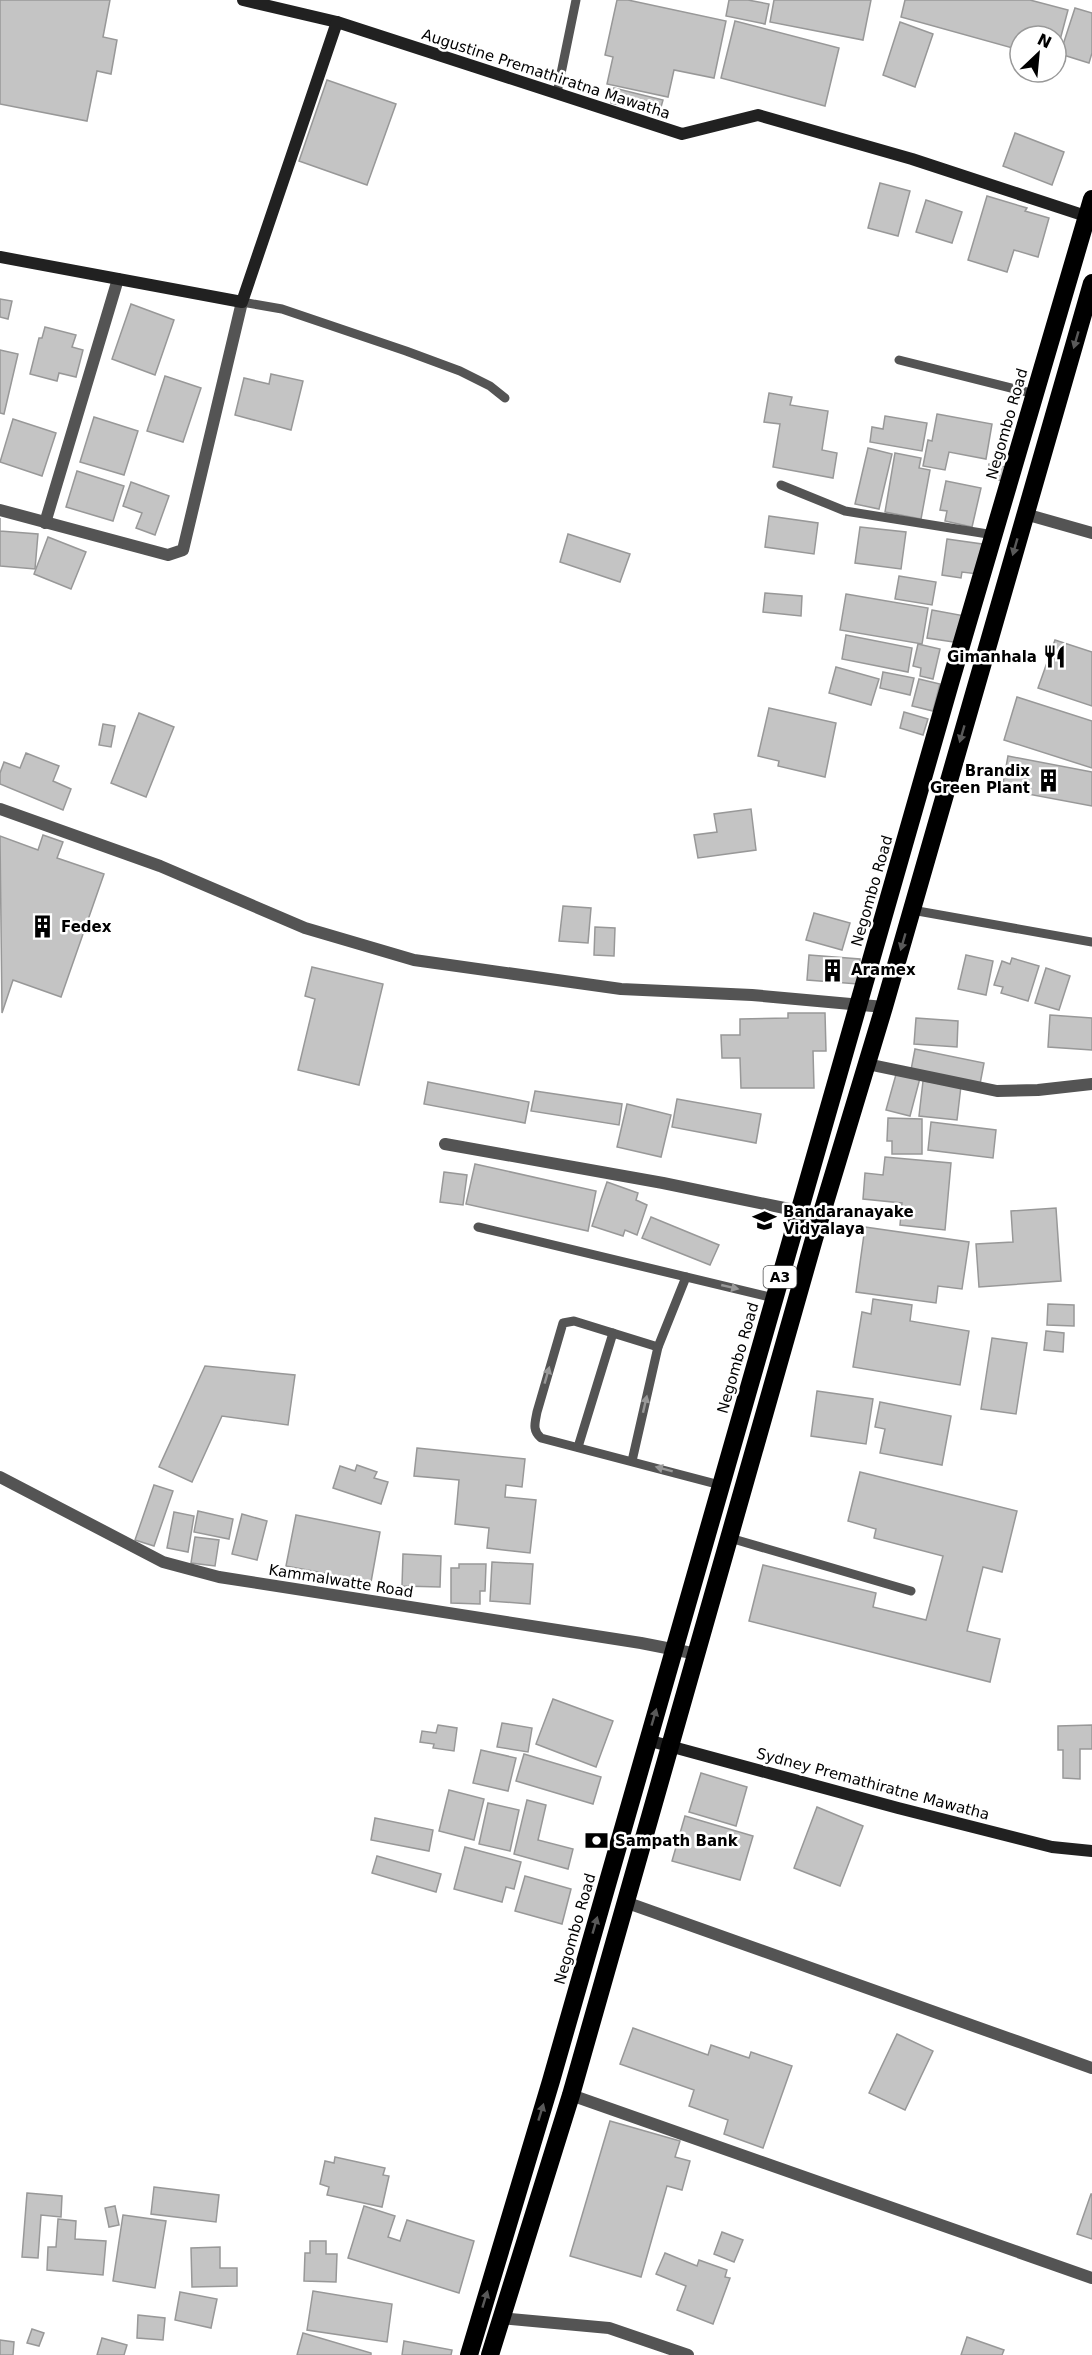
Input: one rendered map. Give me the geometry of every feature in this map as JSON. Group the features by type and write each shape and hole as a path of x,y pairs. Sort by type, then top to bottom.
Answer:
{"highway":[{"name":"Negombo Road","path":"469,2355 548,2092 858,1005 1090,211"},
{"name":"A3","path":"490,2355 571,2095 814,1239 884,1007 1092,283"}],"main road":[{"name":"Augustine Premathiratna Mawatha","path":"243,0 338,22 682,134 758,115 1090,211"},
{"path":"0,257 242,302 338,22"},
{"name":"Sydney Premathiratne Mawatha","path":"647,1740 1052,1847 1092,1851"}],"street":[{"path":"45,523 118,279"},
{"path":"0,510 168,555 183,550 242,302"},
{"path":"1024,514 1092,533"},
{"path":"0,809 160,866 304,928 414,960 621,988 752,995 884,1007"},
{"path":"867,1064 997,1091 1038,1090 1092,1084"},
{"path":"445,1144 799,1211"},
{"name":"Kammalwatte Road","path":"2,1482 163,1562 219,1577 697,1654"},
{"path":"625,1902 1092,2068"},
{"path":"571,2095 1092,2278"},
{"path":"500,2318 609,2328 688,2355"}],"lane":[{"path":"557,93 576,0"},
{"path":"242,302 282,309 406,351 460,371 490,386 505,398"},
{"path":"899,360 1035,394"},
{"path":"781,484 845,511 994,535"},
{"path":"912,910 1092,942"},
{"path":"478,1227 774,1298"},
{"path":"632,1461 658,1347 686,1277"},
{"path":"658,1347 574,1321 563,1323 534,1426 535,1433 541,1438 720,1485"},
{"path":"578,1448 613,1333"},
{"path":"729,1538 911,1591"}],"building":[{"path":"0,0 110,0 103,37 117,40 111,74 97,71 87,121 0,104"},
{"path":"617,0 628,0 726,21 714,78 674,70 668,97 607,84 613,57 605,55"},
{"path":"729,0 748,0 769,4 765,24 726,16"},
{"path":"774,0 871,0 863,40 770,22"},
{"path":"905,0 1030,0 1068,10 1064,24 1008,24 1008,47 901,17"},
{"path":"1075,8 1092,13 1092,53 1089,63 1068,56 1068,29"},
{"path":"735,21 839,48 825,106 721,78"},
{"path":"900,22 933,34 915,87 883,75"},
{"path":"327,80 396,104 367,185 299,161"},
{"path":"614,88 663,100 659,114 611,103"},
{"path":"1015,133 1064,152 1052,185 1003,166"},
{"path":"880,183 910,191 898,236 868,228"},
{"path":"987,196 1027,208 1025,211 1049,218 1038,257 1014,250 1007,272 968,260"},
{"path":"926,200 962,212 952,243 916,232"},
{"path":"0,299 12,301 8,319 0,317"},
{"path":"131,304 174,320 155,375 112,359"},
{"path":"45,327 76,335 72,347 83,350 76,377 59,373 57,381 30,374 39,338 42,338"},
{"path":"0,350 18,354 4,414 0,413"},
{"path":"271,374 303,381 291,430 235,415 244,378 269,384"},
{"path":"165,376 201,388 183,442 147,431"},
{"path":"769,393 792,397 790,405 828,411 822,450 837,453 833,478 773,467 780,424 764,422"},
{"path":"937,414 992,424 986,459 949,452 945,470 923,466 928,440 932,441"},
{"path":"885,416 927,423 922,451 870,442 872,427 883,429"},
{"path":"94,417 138,431 124,475 80,462"},
{"path":"13,419 56,433 42,476 0,462"},
{"path":"868,448 892,454 879,509 855,504"},
{"path":"895,453 921,458 919,468 930,470 921,519 885,512"},
{"path":"989,464 1006,467 1003,481 986,478"},
{"path":"77,471 124,486 113,521 66,507"},
{"path":"946,481 981,488 972,527 945,521 947,511 940,510"},
{"path":"131,482 169,496 155,535 136,528 142,513 123,506"},
{"path":"769,516 818,523 814,554 765,547"},
{"path":"860,527 906,532 901,569 855,563"},
{"path":"0,531 38,534 35,569 0,566"},
{"path":"568,534 630,554 620,582 560,562"},
{"path":"48,537 86,552 71,589 34,574"},
{"path":"947,539 982,544 978,574 962,572 961,578 942,575"},
{"path":"899,576 936,582 932,605 895,599"},
{"path":"765,593 802,596 801,616 763,612"},
{"path":"846,594 928,608 922,644 840,630"},
{"path":"932,610 965,616 960,643 927,638"},
{"path":"846,635 912,648 908,672 842,659"},
{"path":"1055,640 1092,652 1092,706 1038,688"},
{"path":"918,644 940,649 933,679 920,676 921,668 913,666"},
{"path":"836,667 879,679 871,705 829,693"},
{"path":"883,672 914,678 910,695 880,688"},
{"path":"919,679 940,684 933,711 912,706"},
{"path":"1017,697 1092,721 1092,768 1004,740"},
{"path":"769,708 836,723 825,777 778,766 779,761 758,756"},
{"path":"904,712 928,719 923,735 900,728"},
{"path":"139,713 174,727 146,797 111,783"},
{"path":"103,724 115,726 111,747 99,745"},
{"path":"26,753 59,766 53,781 71,789 63,810 0,784 0,773 4,762 20,768"},
{"name":"Brandix Green Plant","path":"1008,756 1092,772 1092,806 1002,789"},
{"path":"751,809 756,850 698,858 694,835 717,832 714,814"},
{"name":"Fedex","path":"43,835 63,842 57,858 104,874 61,997 13,980 2,1013 0,836 38,850"},
{"path":"563,906 591,908 588,943 559,941"},
{"path":"814,913 850,923 842,950 806,940"},
{"path":"595,927 615,928 614,956 594,955"},
{"name":"Aramex","path":"809,955 860,959 858,984 807,980"},
{"path":"966,955 993,961 986,995 958,989"},
{"path":"1012,958 1039,966 1028,1001 1001,993 1003,987 994,985 1002,961 1010,964"},
{"path":"312,967 383,984 359,1085 298,1070 315,999 305,996"},
{"path":"1046,968 1070,976 1059,1010 1035,1003"},
{"path":"788,1013 825,1013 826,1051 813,1051 814,1088 741,1088 740,1058 722,1058 721,1035 740,1035 740,1019 788,1018"},
{"path":"1050,1015 1092,1018 1092,1050 1048,1047"},
{"path":"916,1018 958,1021 957,1047 914,1044"},
{"path":"915,1049 984,1063 980,1084 911,1070"},
{"path":"897,1071 920,1078 910,1116 886,1110"},
{"path":"923,1081 961,1086 957,1120 919,1116"},
{"path":"428,1082 529,1102 525,1123 424,1104"},
{"path":"535,1091 622,1104 619,1125 531,1111"},
{"path":"677,1099 761,1114 756,1143 672,1127"},
{"path":"627,1104 671,1115 661,1157 617,1147"},
{"path":"888,1118 922,1119 922,1154 892,1154 892,1141 887,1141"},
{"path":"931,1122 996,1130 993,1158 928,1150"},
{"path":"885,1157 951,1163 945,1230 900,1225 902,1203 863,1199 865,1173 883,1175"},
{"path":"475,1164 596,1191 588,1231 466,1204"},
{"path":"444,1172 467,1175 463,1205 440,1202"},
{"path":"607,1182 638,1193 636,1200 647,1205 637,1235 625,1230 623,1236 592,1226"},
{"path":"1056,1208 1061,1281 979,1287 976,1244 1013,1242 1011,1211"},
{"path":"651,1217 719,1245 710,1265 642,1238"},
{"path":"865,1227 969,1242 962,1289 938,1286 936,1303 856,1292"},
{"path":"873,1299 912,1305 910,1321 969,1331 960,1385 853,1367 862,1312 871,1314"},
{"path":"1048,1304 1074,1305 1074,1326 1047,1325"},
{"path":"1046,1331 1064,1333 1063,1352 1044,1350"},
{"path":"992,1338 1027,1343 1016,1414 981,1409"},
{"path":"205,1366 295,1375 288,1425 222,1416 192,1482 159,1467"},
{"path":"817,1391 873,1399 866,1444 811,1436"},
{"path":"880,1402 951,1416 942,1465 880,1453 885,1429 875,1427"},
{"path":"417,1448 525,1459 522,1487 506,1485 505,1497 536,1500 530,1553 487,1548 489,1528 455,1524 459,1480 414,1476"},
{"path":"357,1465 377,1472 374,1478 388,1482 381,1504 333,1488 340,1466 355,1471"},
{"path":"860,1472 1017,1511 1002,1572 983,1567 967,1631 1000,1639 990,1682 749,1621 763,1565 876,1593 873,1607 926,1620 943,1556 874,1538 876,1529 848,1521"},
{"path":"154,1485 173,1491 154,1546 135,1540"},
{"path":"198,1511 233,1519 229,1539 194,1532"},
{"path":"174,1512 194,1516 188,1552 167,1548"},
{"path":"242,1514 267,1521 257,1560 232,1554"},
{"path":"296,1515 380,1532 371,1582 286,1566"},
{"path":"195,1537 219,1540 215,1566 191,1563"},
{"path":"403,1554 441,1556 440,1587 402,1586"},
{"path":"492,1562 533,1564 530,1604 490,1601"},
{"path":"459,1564 486,1564 485,1591 480,1591 480,1604 451,1603 451,1568 459,1568"},
{"path":"553,1699 613,1721 596,1767 536,1744"},
{"path":"502,1723 532,1728 528,1752 497,1747"},
{"path":"438,1725 457,1728 454,1751 433,1748 434,1744 420,1742 422,1731 436,1733"},
{"path":"1092,1725 1092,1749 1080,1749 1080,1779 1063,1778 1063,1750 1058,1750 1058,1726"},
{"path":"481,1750 516,1758 508,1791 473,1783"},
{"path":"524,1754 601,1777 593,1804 516,1781"},
{"path":"701,1773 747,1787 736,1826 689,1812"},
{"path":"449,1790 484,1799 474,1840 439,1831"},
{"path":"527,1800 546,1805 538,1840 573,1849 568,1869 514,1854"},
{"path":"488,1803 519,1810 510,1851 479,1844"},
{"path":"817,1807 863,1826 840,1886 794,1868"},
{"path":"685,1816 753,1836 740,1880 672,1861"},
{"path":"375,1818 433,1830 429,1851 371,1840"},
{"path":"465,1847 521,1862 514,1889 506,1887 502,1902 454,1889"},
{"path":"377,1856 441,1874 436,1892 372,1873"},
{"path":"525,1876 571,1889 562,1924 515,1911"},
{"path":"633,2028 708,2055 711,2045 749,2058 751,2052 792,2066 763,2148 724,2134 728,2120 689,2106 694,2090 620,2064"},
{"path":"897,2034 933,2051 905,2110 869,2093"},
{"path":"610,2121 680,2141 675,2157 690,2161 682,2190 667,2186 641,2277 570,2256"},
{"path":"335,2157 385,2168 383,2175 389,2176 382,2207 327,2195 329,2187 320,2184 325,2161 334,2163"},
{"path":"154,2187 219,2195 216,2222 151,2214"},
{"path":"27,2193 62,2196 61,2217 41,2215 38,2258 22,2257"},
{"path":"1092,2194 1092,2239 1077,2234"},
{"path":"115,2206 119,2225 109,2227 105,2208"},
{"path":"364,2206 395,2216 388,2237 400,2241 407,2220 474,2241 459,2293 348,2258"},
{"path":"123,2215 166,2221 155,2288 113,2281"},
{"path":"58,2219 76,2221 75,2239 106,2241 103,2275 47,2270 48,2247 56,2247"},
{"path":"722,2232 743,2240 734,2262 714,2254"},
{"path":"310,2241 326,2241 326,2254 337,2254 336,2282 304,2281 305,2253 310,2253"},
{"path":"220,2247 220,2268 237,2268 237,2286 192,2287 191,2248"},
{"path":"665,2253 697,2266 699,2260 727,2270 725,2277 730,2278 713,2324 677,2310 686,2286 656,2274"},
{"path":"313,2291 392,2304 387,2342 307,2330"},
{"path":"180,2292 217,2299 211,2328 175,2320"},
{"path":"138,2315 165,2318 163,2340 137,2338"},
{"path":"32,2329 44,2333 39,2346 27,2343"},
{"path":"303,2333 371,2353 371,2355 297,2355"},
{"path":"967,2337 1004,2350 1002,2355 961,2355"},
{"path":"102,2338 127,2345 124,2355 97,2355"},
{"path":"0,2340 14,2342 13,2355 0,2355"},
{"path":"404,2341 452,2350 451,2355 402,2355"}],"place":[{"name":"Gimanhala","path":"1055,657"},
{"name":"Brandix Green Plant","path":"1048,780"},
{"name":"Fedex","path":"43,927"},
{"name":"Aramex","path":"833,970"},
{"name":"Bandaranayake Vidyalaya","path":"765,1221"},
{"name":"Sampath Bank","path":"597,1841"}]}
